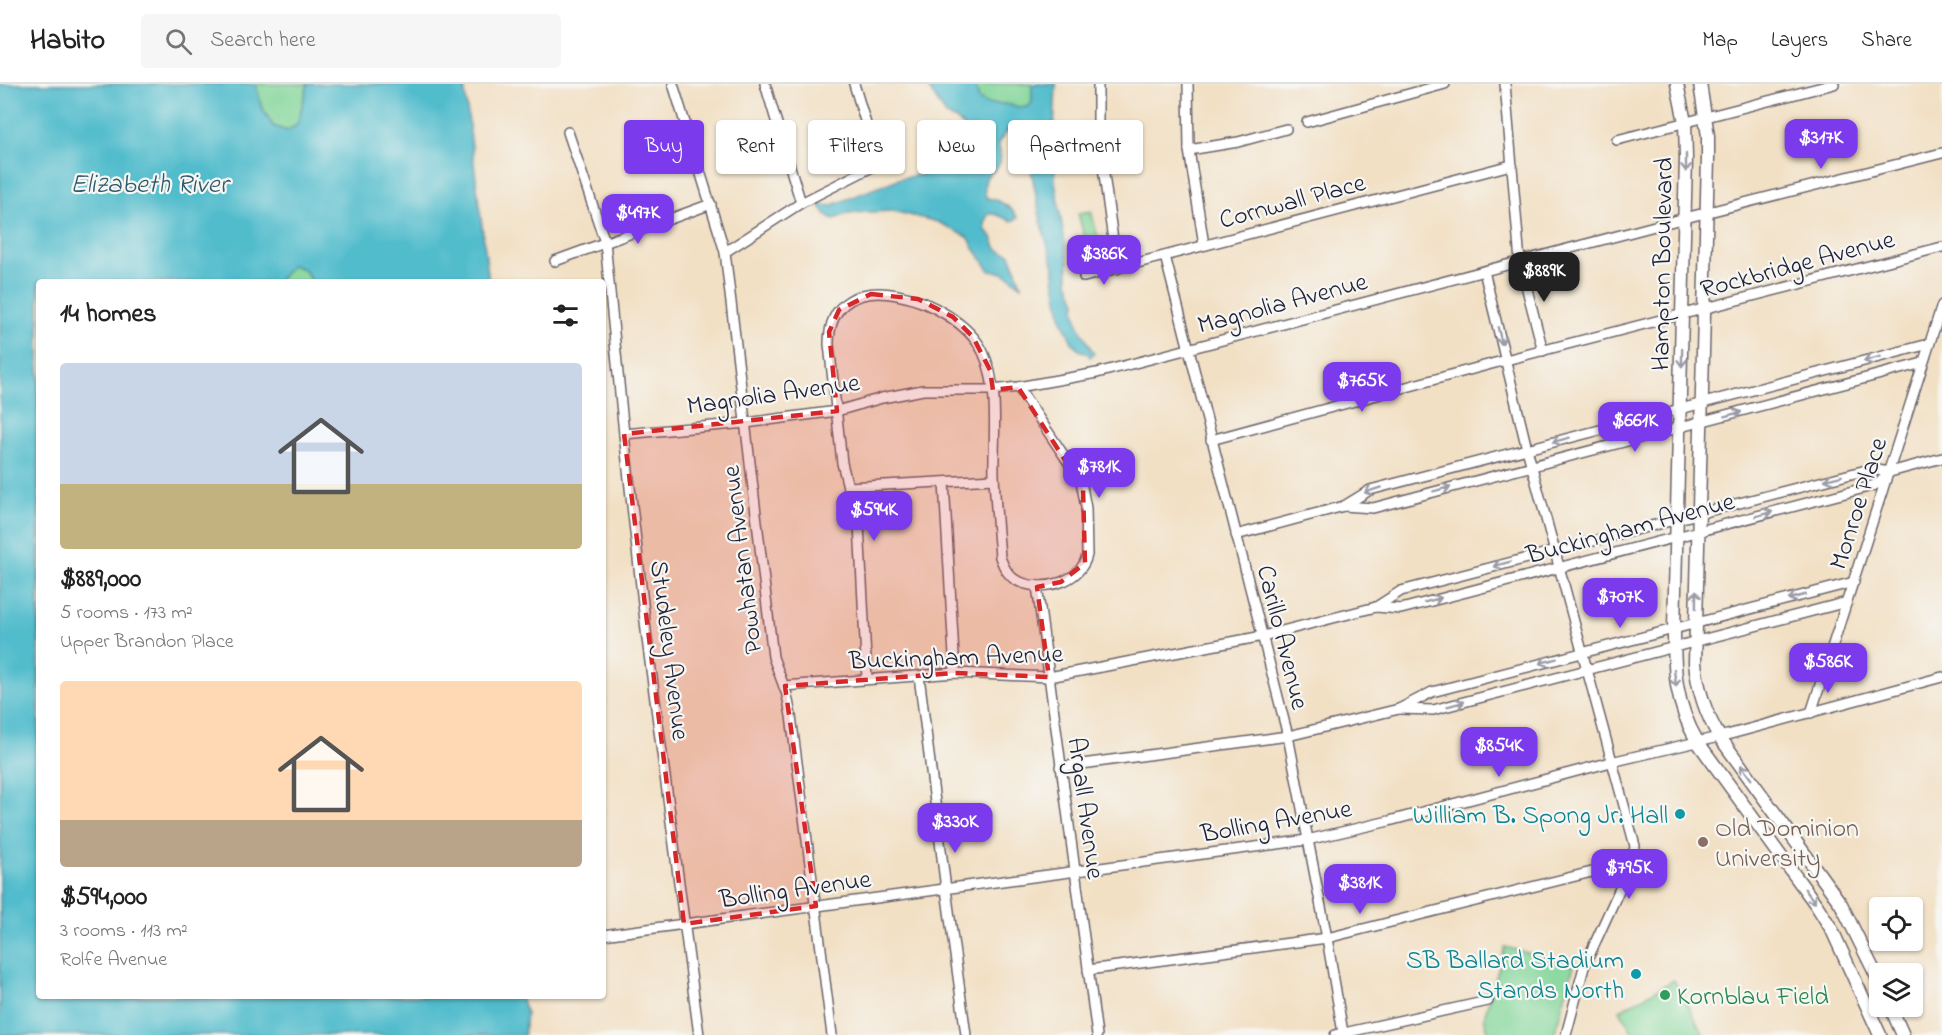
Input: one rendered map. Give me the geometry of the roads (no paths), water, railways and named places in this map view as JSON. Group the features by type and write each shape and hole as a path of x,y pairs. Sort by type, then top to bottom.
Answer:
{"main road":[{"name":"Hampton Boulevard","path":"1677,84 1685,122 1686,158 1674,629 1675,681 1689,728 1817,906 1832,930 1881,1035"},
{"name":"Hampton Boulevard","path":"1700,84 1708,136 1695,641 1698,689 1709,719 1719,736 1841,904 1870,963"},
{"path":"1895,1017 1903,1035"}],"street":[{"name":"Powhatan Avenue","path":"673,84 725,252 773,657 784,686 791,716 832,1035"},
{"path":"765,84 801,203"},
{"path":"725,252 801,203 878,164 854,84"},
{"path":"1098,84 1098,130 1118,268"},
{"path":"1188,84 1189,150 1204,245"},
{"path":"1307,122 1445,84"},
{"path":"1505,84 1520,262 1543,351"},
{"path":"1617,140 1834,84"},
{"path":"1189,150 1238,142 1286,129"},
{"name":"Studeley Avenue","path":"568,132 605,242 647,639 699,1035"},
{"name":"Magnolia Avenue","path":"624,434 746,423 837,411 882,398 923,390 993,390 1097,373 1685,218 1942,153"},
{"name":"Cornwall Place","path":"1084,277 1511,165"},
{"path":"555,261 711,204"},
{"name":"Rockbridge Avenue","path":"1211,440 1506,360 1942,247"},
{"name":"Carillo Avenue","path":"1165,256 1288,736 1327,938 1339,1034"},
{"path":"1484,271 1527,449 1635,846 1632,862 1584,967 1566,1035"},
{"path":"867,679 859,524 842,463 829,344 831,324 839,310 852,300 871,294 902,295 918,299 953,317 973,337 983,351 990,370 993,390 994,478 1000,558 1011,576 1019,582 1037,586 1061,582 1082,569 1087,555 1086,508 1081,481 1018,387"},
{"name":"Monroe Place","path":"1811,713 1942,305"},
{"path":"1932,334 1942,339"},
{"path":"1236,535 1344,506 1370,490 1929,344"},
{"path":"1344,506 1373,507 1923,363"},
{"name":"Buckingham Avenue","path":"784,686 955,673 1049,677 1263,636 1376,607 1401,591 1677,518 1870,469 1890,472 1942,458"},
{"name":"Buckingham Avenue","path":"1376,607 1401,609 1698,532 1872,486 1879,483 1890,472"},
{"path":"848,487 994,478"},
{"path":"944,482 955,673"},
{"path":"1060,767 1288,736 1398,709 1432,692 1854,582"},
{"name":"Argall Avenue","path":"1037,586 1096,1035"},
{"path":"1398,709 1433,710 1847,602"},
{"path":"919,676 966,1035"},
{"name":"Bolling Avenue","path":"606,935 1307,840 1811,713 1942,677"},
{"path":"1088,970 1327,938 1632,862"},
{"path":"1339,1034 1488,1001"}],"water":[{"name":"Elizabeth River","path":"0,84 256,84 261,106 273,126 287,131 297,125 308,84 464,84 489,279 310,279 304,269 292,265 280,279 36,279 36,999 522,999 526,1013 524,1035 0,1035"},
{"path":"926,84 975,84 979,99 988,104 1027,107 1032,103 1032,84 1056,84 1054,120 1008,120 1008,130 998,143 1001,156 996,169 996,120 956,120 946,115"},
{"path":"926,174 989,174 985,186 987,198 1005,205 1018,218 1012,221 989,214 986,218 986,231 991,235 996,248 1010,254 1022,287 1008,275 990,271 969,238 938,222 893,211 850,213 834,219 827,216 820,206 822,204 830,206 901,178"},
{"path":"1032,174 1055,174 1068,263 1068,281 1076,302 1078,324 1094,354 1090,357 1072,342 1062,320 1054,267 1042,226"}],"place":[{"name":"William B. Spong Jr. Hall","path":"1680,814"},
{"name":"Old Dominion University","path":"1703,842"},
{"name":"SB Ballard Stadium Stands North","path":"1636,974"},
{"name":"Kornblau Field","path":"1665,995"}]}
